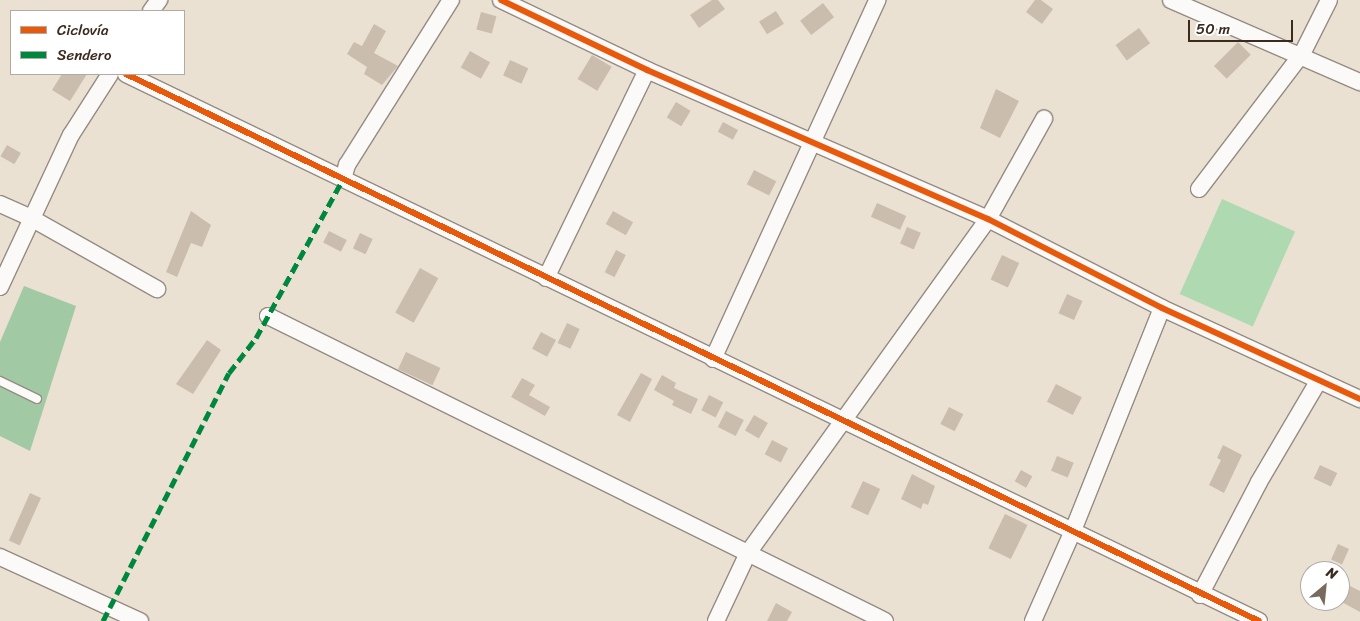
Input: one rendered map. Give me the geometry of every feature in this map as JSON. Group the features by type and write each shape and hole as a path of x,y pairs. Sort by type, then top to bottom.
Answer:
{"street":[{"path":"342,179 347,165 451,0"},
{"path":"501,0 647,70 988,219 1162,308 1360,399"},
{"path":"713,359 877,0"},
{"path":"1171,0 1302,54 1360,82"},
{"path":"1199,188 1302,54 1329,0"},
{"path":"546,278 647,70"},
{"path":"0,287 71,135 109,75"},
{"path":"128,75 1200,595 1259,621"},
{"path":"716,621 748,553 988,219 1044,119"},
{"path":"0,204 31,218 157,289"},
{"path":"1033,621 1072,533 1162,308"},
{"path":"268,316 886,621"},
{"path":"1200,595 1259,482 1319,380"},
{"path":"0,557 140,621"}],"lane":[{"path":"0,381 37,399"}],"green space":[{"path":"1222,199 1295,232 1253,327 1180,294"},
{"path":"24,286 76,306 30,451 0,436 0,342"}],"building":[{"path":"712,0 718,0 725,9 699,28 690,15"},
{"path":"1035,0 1041,0 1053,9 1042,24 1026,12"},
{"path":"823,3 834,17 811,35 800,21"},
{"path":"776,11 784,24 767,34 759,22"},
{"path":"481,12 496,16 492,34 476,29"},
{"path":"374,24 386,31 374,53 398,66 382,85 364,74 367,67 347,54 354,42 362,46"},
{"path":"1139,28 1150,43 1127,60 1116,45"},
{"path":"1238,42 1251,55 1227,79 1214,66"},
{"path":"470,51 490,62 481,79 461,68"},
{"path":"592,55 612,67 597,91 578,79"},
{"path":"510,60 528,68 521,84 503,76"},
{"path":"61,75 86,75 70,101 52,90"},
{"path":"996,89 1019,101 1000,138 980,128"},
{"path":"676,102 691,111 681,126 667,117"},
{"path":"723,122 738,130 733,140 718,132"},
{"path":"7,145 21,153 14,164 0,156"},
{"path":"754,170 776,181 769,196 747,184"},
{"path":"877,203 906,216 900,230 871,217"},
{"path":"191,211 211,225 202,247 191,243 177,277 166,272"},
{"path":"613,211 633,222 626,235 606,224"},
{"path":"907,227 921,233 914,249 900,244"},
{"path":"329,231 347,240 341,252 323,243"},
{"path":"360,233 373,239 366,254 353,248"},
{"path":"616,250 626,255 614,277 605,272"},
{"path":"1002,255 1019,263 1008,288 991,279"},
{"path":"420,268 438,278 414,323 395,313"},
{"path":"1067,294 1083,301 1074,320 1058,313"},
{"path":"567,323 580,329 570,349 558,343"},
{"path":"541,332 556,340 547,357 532,349"},
{"path":"207,340 221,350 193,394 176,384"},
{"path":"406,352 440,368 432,385 398,369"},
{"path":"641,373 652,379 630,422 617,415"},
{"path":"662,375 676,383 674,388 698,399 691,414 672,405 674,401 654,390"},
{"path":"522,378 535,385 529,395 550,407 545,416 511,397"},
{"path":"1056,384 1082,397 1073,415 1047,402"},
{"path":"709,395 723,402 716,417 701,410"},
{"path":"949,407 963,414 955,431 940,424"},
{"path":"726,411 744,420 736,436 718,427"},
{"path":"754,415 768,423 759,439 745,431"},
{"path":"772,440 788,448 781,462 765,454"},
{"path":"1223,445 1242,455 1224,493 1209,485 1221,460 1217,458"},
{"path":"1057,456 1074,463 1068,478 1051,471"},
{"path":"1320,465 1337,473 1331,487 1314,479"},
{"path":"1021,470 1032,476 1026,488 1015,481"},
{"path":"912,474 935,486 928,505 923,503 921,509 901,499"},
{"path":"863,481 880,489 868,515 851,507"},
{"path":"30,493 41,498 20,545 9,541"},
{"path":"1005,514 1027,525 1011,559 988,548"},
{"path":"1338,544 1349,549 1344,561 1331,560"},
{"path":"1350,586 1360,591 1360,612 1350,606"},
{"path":"776,603 792,612 787,621 767,621"}],"marked path":[{"path":"103,621 229,373 256,338 343,179"}],"cycle path":[{"path":"501,0 647,70 988,219 1162,308 1360,399"},
{"path":"128,75 1259,621"}]}
